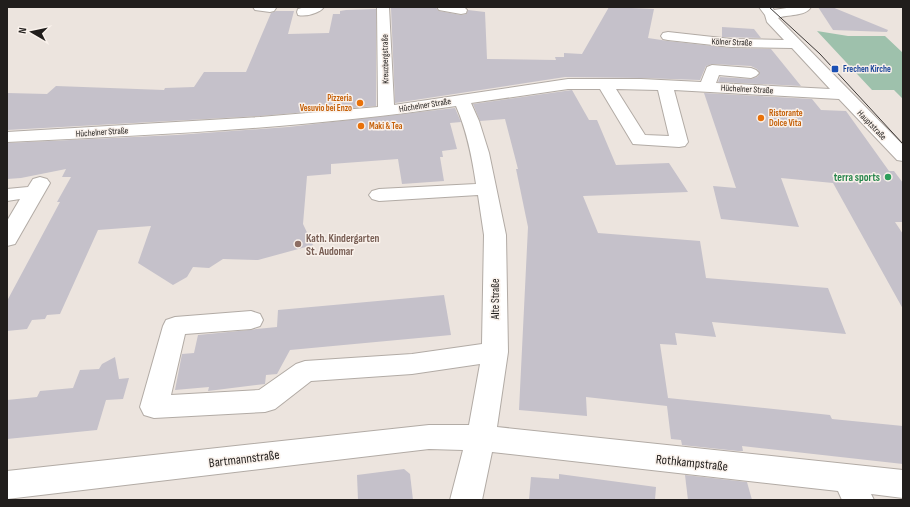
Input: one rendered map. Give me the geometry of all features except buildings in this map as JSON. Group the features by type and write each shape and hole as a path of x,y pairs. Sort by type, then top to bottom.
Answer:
{"street":[{"path":"303,12 318,7"},
{"name":"Kreuzbergstraße","path":"384,7 386,111"},
{"path":"443,7 461,10"},
{"path":"768,10 791,12 805,7"},
{"path":"768,10 772,18 842,94"},
{"name":"Kölner Straße","path":"668,36 707,41 797,44"},
{"path":"768,44 780,57"},
{"path":"706,87 711,78 712,70 751,73"},
{"name":"Hüchelner Straße","path":"7,137 260,122 386,111 568,84 665,85 842,94"},
{"path":"605,84 639,140 679,142 665,85"},
{"name":"Hauptstraße","path":"842,94 903,156"},
{"name":"Alte Straße","path":"462,99 471,121 496,235 495,352 480,438 466,500"},
{"path":"7,195 38,188 7,239"},
{"path":"379,195 486,189"},
{"path":"251,320 176,326 154,407 265,401 305,371 412,364 495,352"},
{"name":"Bartmannstraße","path":"7,485 429,437 480,438"},
{"name":"Rothkampstraße","path":"480,438 854,489 903,484"}],"green space":[{"path":"817,31 848,36 885,36 903,53 903,99 894,90 872,90"}],"tram line":[{"path":"769,7 820,54 903,144"}],"place":[{"name":"Frechen Kirche","path":"835,69"},
{"name":"Pizzeria Vesuvio bei Enzo","path":"360,103"},
{"name":"Ristorante Dolce Vita","path":"761,118"},
{"name":"Maki & Tea","path":"361,126"},
{"name":"terra sports","path":"888,177"},
{"name":"Kath. Kindergarten St. Audomar","path":"298,244"}]}
